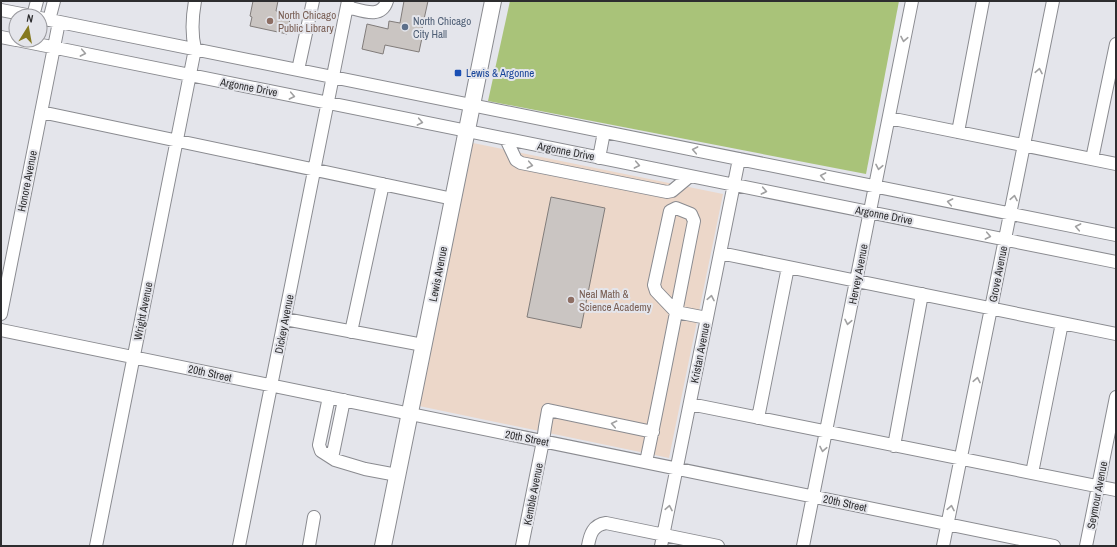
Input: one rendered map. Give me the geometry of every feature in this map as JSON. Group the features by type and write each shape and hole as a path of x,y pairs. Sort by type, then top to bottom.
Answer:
{"main road":[{"name":"Lewis Avenue","path":"383,546 492,1"}],"street":[{"name":"Honore Avenue","path":"1,314 54,48 50,20 54,1"},
{"name":"Wright Avenue","path":"96,546 195,49 192,38 192,18 195,1"},
{"path":"298,70 314,1"},
{"path":"347,4 376,12 385,7 386,1"},
{"name":"Hervey Avenue","path":"803,546 912,1"},
{"path":"958,132 983,1"},
{"name":"Grove Avenue","path":"943,546 1053,1"},
{"name":"Dickey Avenue","path":"239,546 347,4"},
{"path":"50,20 1116,235"},
{"path":"1092,159 1116,44"},
{"name":"Argonne Drive","path":"48,47 1116,262"},
{"path":"41,112 453,199"},
{"path":"889,118 1116,164"},
{"path":"599,158 604,132"},
{"path":"506,139 516,160 521,164 667,192 672,191 690,176"},
{"name":"Kristan Avenue","path":"662,540 739,159"},
{"path":"351,332 383,184"},
{"path":"646,462 653,432 676,312 694,220 691,214 676,208 670,211 654,285 656,291 676,312 707,318"},
{"path":"720,253 1116,334"},
{"path":"758,418 788,267"},
{"path":"894,446 922,294"},
{"path":"284,319 423,345"},
{"path":"1032,474 1062,323"},
{"name":"20th Street","path":"1,330 1054,546"},
{"path":"328,397 319,445 321,451 335,460 397,475"},
{"name":"Seymour Avenue","path":"1086,546 1116,397"},
{"path":"332,458 344,400"},
{"path":"690,404 1116,490"},
{"name":"Kemble Avenue","path":"522,546 544,441 548,410 653,432"},
{"path":"308,546 314,517"},
{"path":"588,546 594,528 598,524 606,523 662,540 718,546"}],"shaded area":[{"name":"Neal Math & Science Academy","path":"473,143 723,194 669,458 419,406"}],"green space":[{"path":"510,1 899,1 866,174 488,101"}],"building":[{"name":"North Chicago Public Library","path":"253,1 278,1 276,11 291,14 287,34 250,26"},
{"name":"North Chicago City Hall","path":"404,1 428,1 421,33 423,33 419,52 385,45 383,54 362,49 367,24 388,29 389,21 400,23"},
{"path":"551,197 605,208 581,328 527,317"}],"place":[{"name":"North Chicago Public Library","path":"270,21"},
{"name":"North Chicago City Hall","path":"405,27"},
{"name":"Lewis & Argonne","path":"458,73"},
{"name":"Neal Math & Science Academy","path":"571,300"}]}
